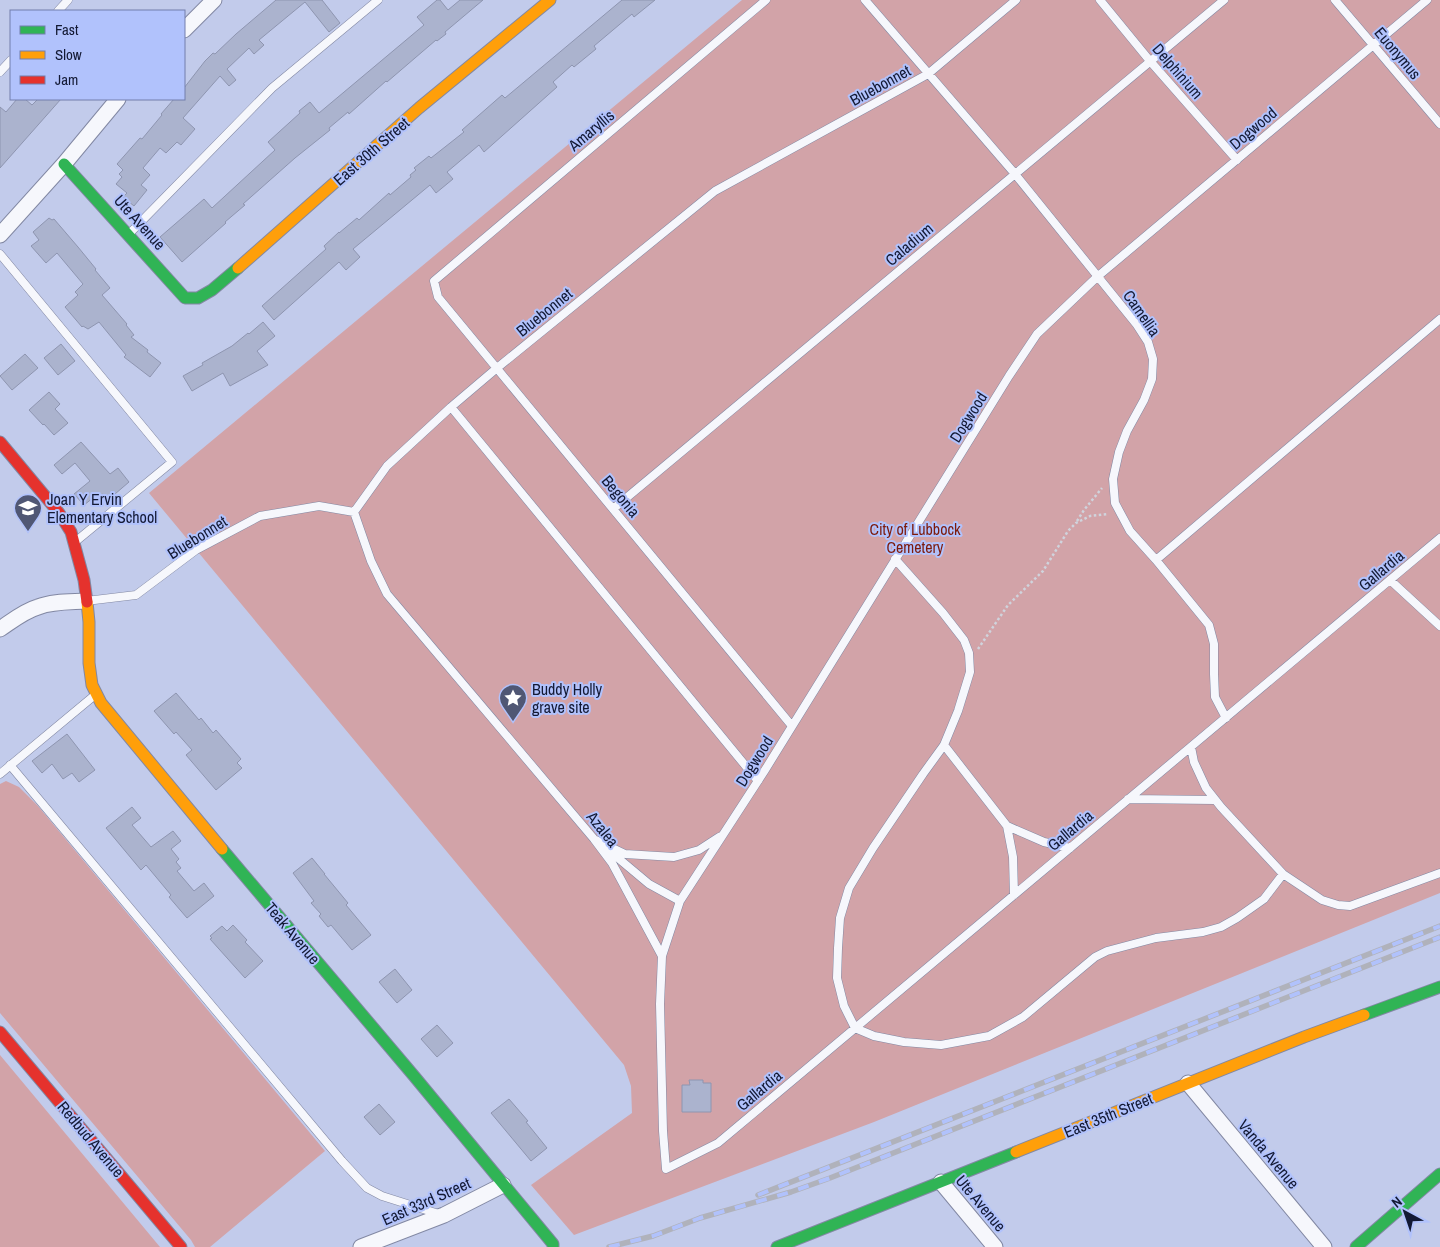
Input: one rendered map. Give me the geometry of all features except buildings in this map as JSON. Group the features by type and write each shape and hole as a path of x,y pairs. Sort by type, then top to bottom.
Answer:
{"street":[{"path":"185,29 214,0"},
{"name":"East 30th Street","path":"191,298 198,298 212,290 419,108 550,0"},
{"path":"0,235 64,164 117,100"},
{"name":"Ute Avenue","path":"64,164 185,298 191,298"},
{"path":"0,442 59,513 71,532 74,543"},
{"name":"Teak Avenue","path":"74,543 81,568 90,622 88,663 92,685 101,703 553,1245"},
{"path":"0,629 18,616 39,606 86,600"},
{"name":"East 35th Street","path":"777,1247 1304,1037 1439,989"},
{"name":"Redbud Avenue","path":"0,1032 181,1247"},
{"name":"Vanda Avenue","path":"1188,1083 1324,1247"},
{"path":"1356,1247 1440,1174"},
{"name":"Ute Avenue","path":"941,1182 995,1247"},
{"name":"East 33rd Street","path":"361,1247 444,1216 503,1185"}],"lane":[{"path":"59,10 68,0"},
{"path":"128,235 272,88 378,0"},
{"name":"Amaryllis","path":"434,282 766,0"},
{"name":"Camellia","path":"865,0 1015,174 1137,325 1148,342 1153,359 1152,379 1119,452 1113,479 1115,503 1130,531 1209,625 1214,644 1215,697 1226,718"},
{"name":"Bluebonnet","path":"86,600 136,595 196,550 260,516 319,506 354,512 387,466 450,407 715,191 928,74 1016,0"},
{"name":"Delphinium","path":"1100,0 1150,61 1237,160"},
{"name":"Caladium","path":"613,509 1224,0"},
{"name":"Euonymus","path":"1335,0 1440,124"},
{"name":"Dogwood","path":"662,956 680,901 758,781 1009,376 1038,334 1097,277 1428,0"},
{"path":"0,72 10,61"},
{"path":"0,254 172,462 74,543"},
{"name":"Begonia","path":"434,282 438,297 792,726"},
{"path":"1156,560 1440,319"},
{"path":"450,407 758,781"},
{"name":"Azalea","path":"354,512 371,561 387,594 594,839 612,863 662,956"},
{"name":"Gallardia","path":"662,956 660,1004 666,1169 718,1143 1440,538"},
{"path":"895,559 943,613 964,640 970,660 970,672 958,711 944,745 922,774 849,888 840,918 837,978 844,1006 855,1028 874,1036 904,1042 941,1045 989,1036 1023,1017 1095,957 1107,950 1156,938 1203,932 1221,927 1264,899 1283,874"},
{"path":"1390,580 1440,626"},
{"path":"0,774 96,694"},
{"path":"944,745 1007,826 1012,856 1014,895"},
{"path":"1191,747 1194,762 1206,788 1215,800 1283,874 1322,900 1338,905 1350,906 1440,873"},
{"path":"10,765 336,1154 367,1188 382,1196 444,1216"},
{"path":"1128,800 1215,800"},
{"path":"1007,826 1044,842 1070,848"},
{"path":"594,839 625,854 674,857 699,850 721,836"},
{"path":"594,839 649,884 680,901"}],"path":[{"path":"970,660 1008,604 1043,571 1068,531 1076,523 1100,489 1113,479"},
{"path":"1076,523 1090,516 1107,514 1123,517"}],"green space":[{"name":"City of Lubbock Cemetery","path":"742,0 1440,0 1440,893 874,1122 574,1235 531,1185 632,1113 631,1086 624,1065 149,493"},
{"path":"6,781 19,787 38,806 325,1151 210,1247 195,1247 0,1013 0,784"},
{"path":"0,1055 160,1247 0,1247"}],"railway":[{"path":"758,1195 1440,926"},
{"path":"609,1247 653,1236 700,1218 791,1192 830,1178 1440,937"}],"traffic: fast":[{"path":"64,164 185,298 198,298 212,290 238,268"},
{"path":"222,849 414,1076 553,1244 553,1247"},
{"path":"1364,1015 1440,987"},
{"path":"777,1247 1016,1152"},
{"path":"1356,1247 1440,1174"}],"traffic: slow":[{"path":"238,268 419,108 550,0"},
{"path":"87,602 89,663 92,685 101,703 222,849"},
{"path":"1016,1152 1304,1037 1364,1015"}],"traffic: jam":[{"path":"0,442 59,513 71,532 84,580 87,602"},
{"path":"0,1032 181,1247"}],"place":[{"name":"Joan Y Ervin Elementary School","path":"28,532"},
{"name":"Buddy Holly grave site","path":"513,722"}]}
